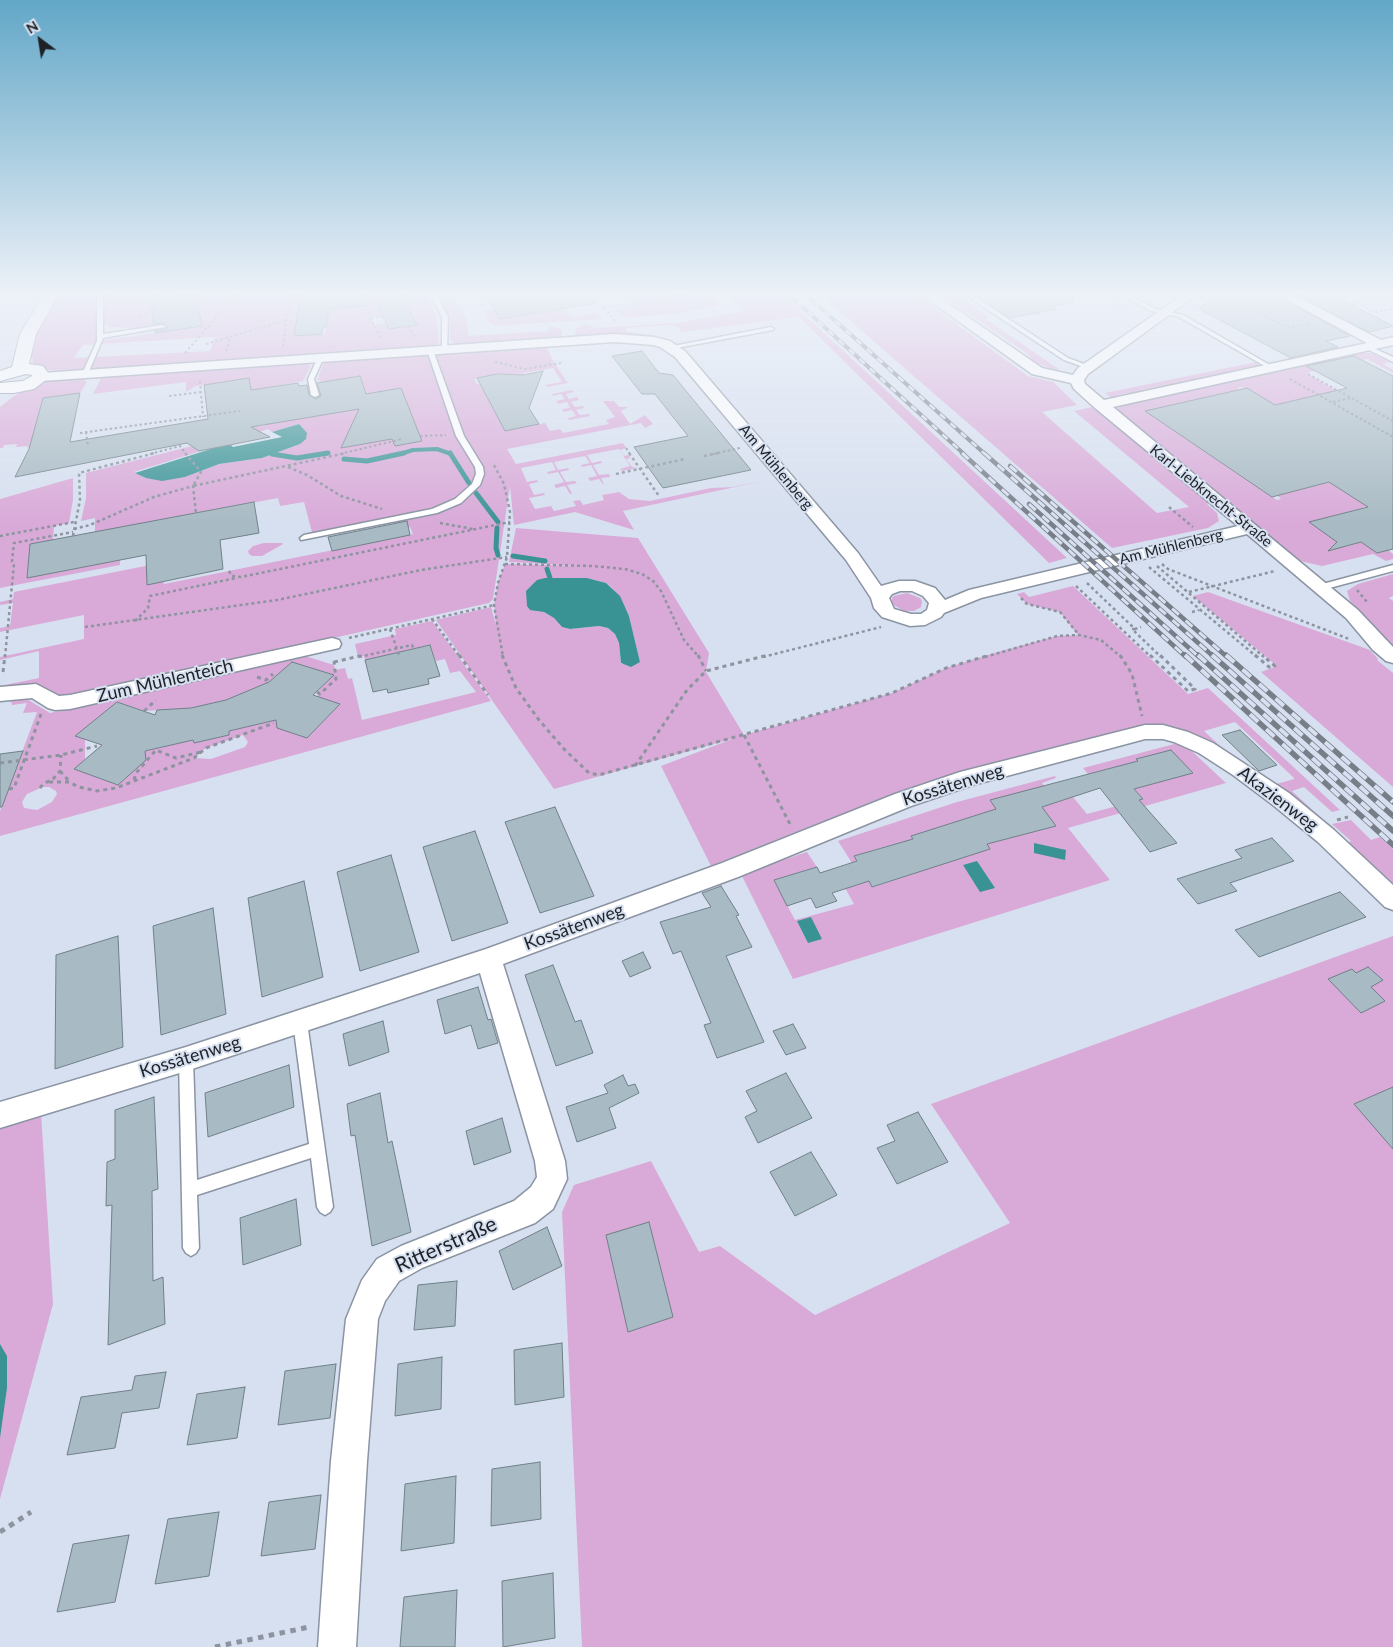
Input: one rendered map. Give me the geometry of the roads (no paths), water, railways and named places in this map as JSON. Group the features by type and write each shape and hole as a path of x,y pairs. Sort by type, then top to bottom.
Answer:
{"street":[{"path":"20,370 37,370 41,374 41,377 28,385 2,388 20,370"},
{"name":"Am Mühlenberg","path":"41,377 146,370"},
{"name":"Am Mühlenberg","path":"693,370 852,557 888,613 902,619 925,619 938,609 975,594 1250,528"},
{"path":"1037,370 1043,373 1077,380 1086,370"},
{"path":"1100,405 1263,370"},
{"name":"Karl-Liebknecht-Straße","path":"1077,380 1084,392 1322,587 1352,614 1386,652"},
{"name":"Am Mühlenberg","path":"852,557 899,586 915,586 929,592 975,594"},
{"path":"880,598 886,590 899,586"},
{"path":"929,592 935,597 938,609"},
{"name":"Zum Mühlenteich","path":"0,694 36,691 55,703 70,702 333,654"},
{"name":"Kossätenweg","path":"0,1115 300,1022 488,959 730,870 903,800 968,778 1145,732"},
{"name":"Akazienweg","path":"1145,732 1163,732 1181,737 1206,748 1241,770 1281,799 1326,836 1393,900"},
{"name":"Ritterstraße","path":"338,1634 349,1461 362,1319 373,1291 388,1270 412,1257 524,1212 542,1198 552,1179 550,1161 488,959"}],"lane":[{"path":"85,374 87,370"},
{"path":"315,370 311,379 315,395"},
{"path":"304,538 434,511 467,495 476,485 480,474 479,467 459,434 433,370"},
{"path":"1322,587 1393,568"},
{"path":"300,1022 324,1206"},
{"path":"186,1058 192,1248"},
{"path":"190,1190 316,1149"}],"waterway":[{"path":"401,454 413,450 437,449 451,454"},
{"path":"272,454 297,458 328,453 322,454"},
{"path":"344,459 367,461 401,454"},
{"path":"451,454 469,483"},
{"path":"476,493 498,522"},
{"path":"497,528 496,548 498,555"},
{"path":"513,556 545,561"},
{"path":"547,569 550,578"}],"railway":[{"path":"871,370 964,454"},
{"path":"890,370 985,454"},
{"path":"962,453 1186,657"},
{"path":"984,453 1214,657"},
{"path":"1010,466 1227,657"},
{"path":"1029,504 1199,657"},
{"path":"1185,655 1393,845"},
{"path":"1198,655 1393,831"},
{"path":"1212,655 1393,816"},
{"path":"1226,655 1393,802"}]}
